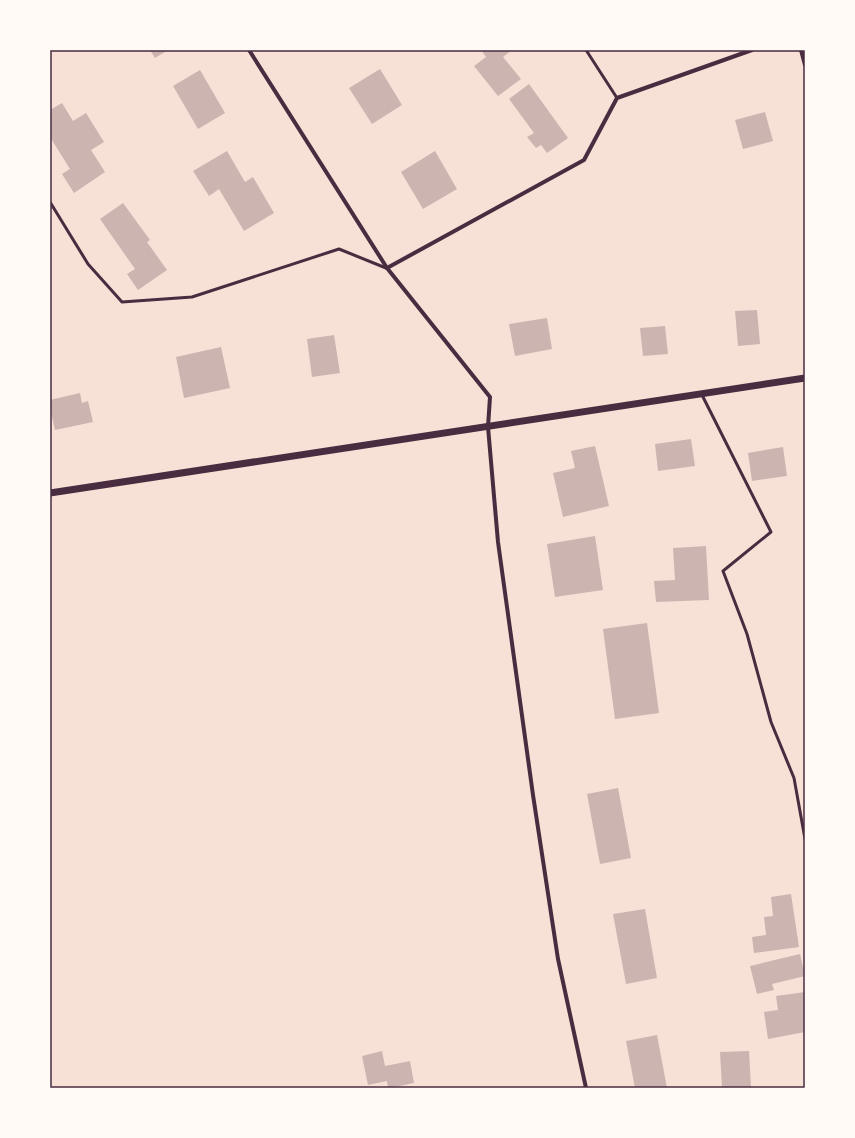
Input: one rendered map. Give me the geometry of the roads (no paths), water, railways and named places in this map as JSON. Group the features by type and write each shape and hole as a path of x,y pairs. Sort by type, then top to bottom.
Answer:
{"street":[{"path":"249,50 387,268 490,398 488,427 498,542 533,795 558,959 586,1088"},
{"path":"387,268 584,160 617,98 752,50"},
{"path":"801,50 805,65"},
{"path":"50,493 805,378"}],"lane":[{"path":"586,50 617,98"},
{"path":"50,202 88,264 122,302 192,297 339,249 387,268"},
{"path":"702,394 771,532 723,571 747,634 771,722 794,778 805,839"}]}
